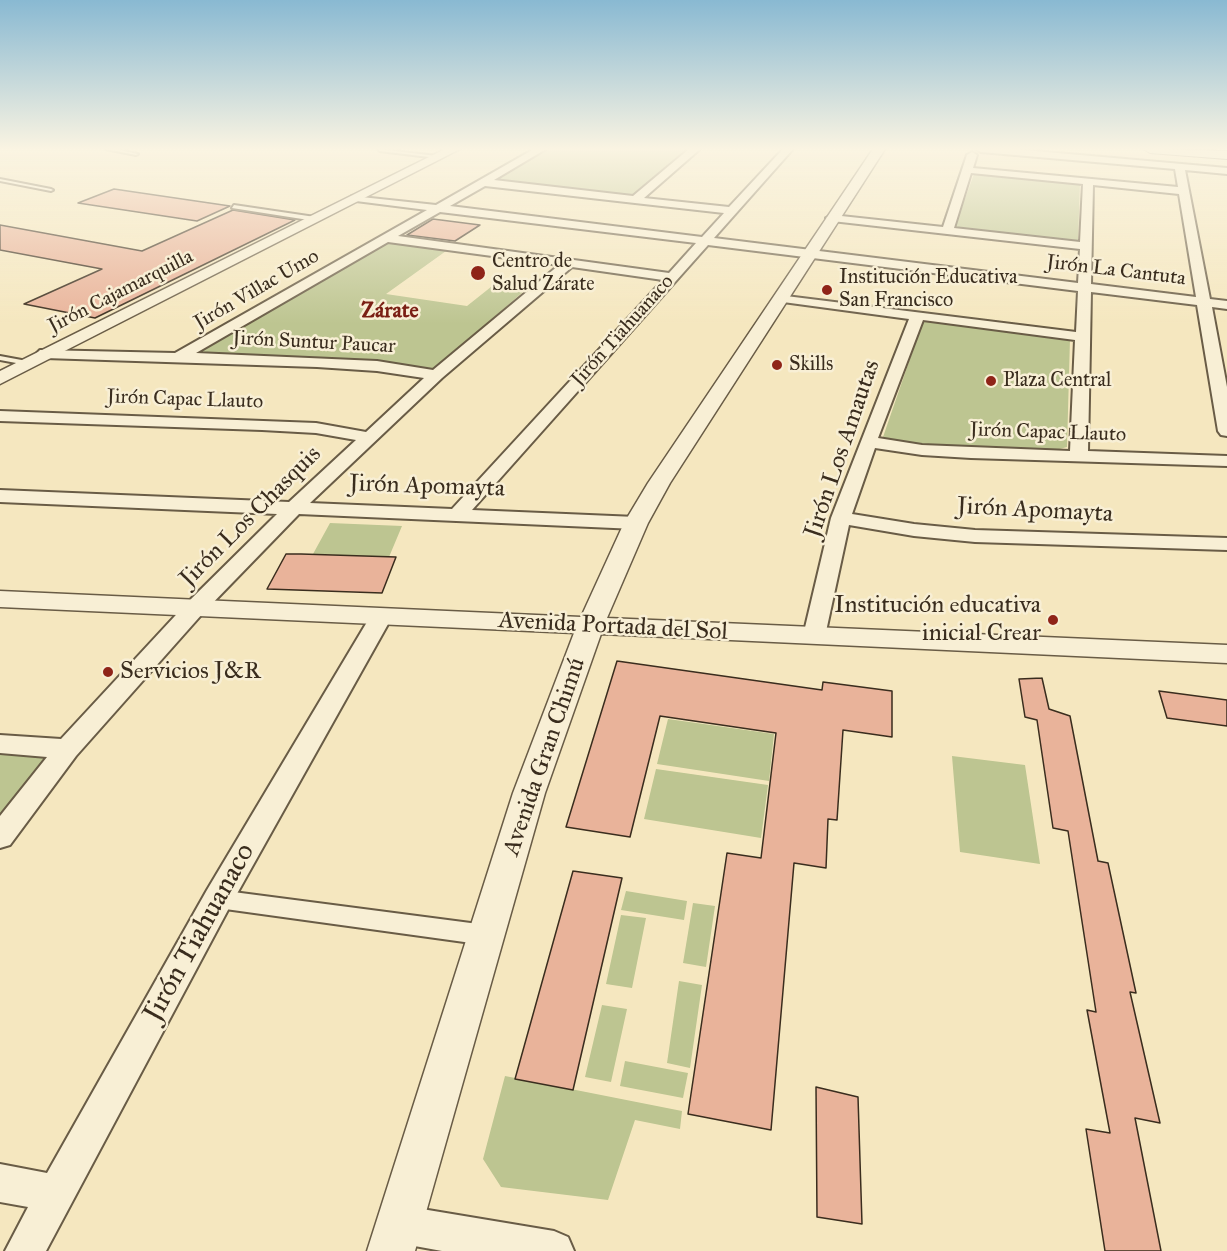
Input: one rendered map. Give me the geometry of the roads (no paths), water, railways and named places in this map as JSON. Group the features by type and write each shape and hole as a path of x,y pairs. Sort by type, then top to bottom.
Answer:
{"street":[{"name":"Jirón Cajamarquilla","path":"0,378 45,353 338,207"},
{"name":"Jirón La Cantuta","path":"433,207 1227,305"},
{"path":"700,207 732,211"},
{"name":"Jirón Tiahuanaco","path":"459,513 735,207"},
{"name":"Avenida Gran Chimú","path":"394,1238 529,794 590,627 636,523 658,483 783,298 839,207"},
{"path":"947,231 955,207"},
{"path":"1079,457 1087,207"},
{"path":"1187,207 1227,431"},
{"name":"Jirón Villac Umo","path":"179,357 438,208"},
{"path":"832,218 1086,246"},
{"path":"386,238 673,277"},
{"name":"Jirón Los Chasquis","path":"0,837 68,749 195,608 295,507 367,437 436,375 569,263"},
{"path":"783,298 1083,337"},
{"name":"Jirón Los Amautas","path":"814,636 842,518 868,442 918,315"},
{"name":"Jirón Suntur Paucar","path":"45,353 377,366 436,375"},
{"name":"Jirón Capac Llauto","path":"0,416 316,428 367,437"},
{"name":"Jirón Capac Llauto","path":"868,442 922,450 1227,461"},
{"name":"Jirón Apomayta","path":"0,496 459,513 636,523"},
{"name":"Jirón Apomayta","path":"842,518 914,530 975,536 1227,544"},
{"name":"Avenida Portada del Sol","path":"0,599 1227,654"},
{"name":"Jirón Tiahuanaco","path":"25,1251 218,899 381,617"},
{"path":"0,744 68,749"},
{"path":"218,899 486,935"},
{"path":"0,1183 55,1193"},
{"path":"394,1238 554,1251"}],"lane":[{"path":"237,207 315,219"},
{"path":"0,358 27,363"}],"place":[{"name":"Centro de Salud Zárate","path":"478,273"},
{"name":"Institución Educativa San Francisco","path":"827,290"},
{"name":"Skills","path":"777,365"},
{"name":"Plaza Central","path":"991,381"},
{"name":"Institución educativa inicial Crear","path":"1053,620"},
{"name":"Servicios J&R","path":"108,672"}],"district":[{"name":"Zárate","path":"390,312"}]}
